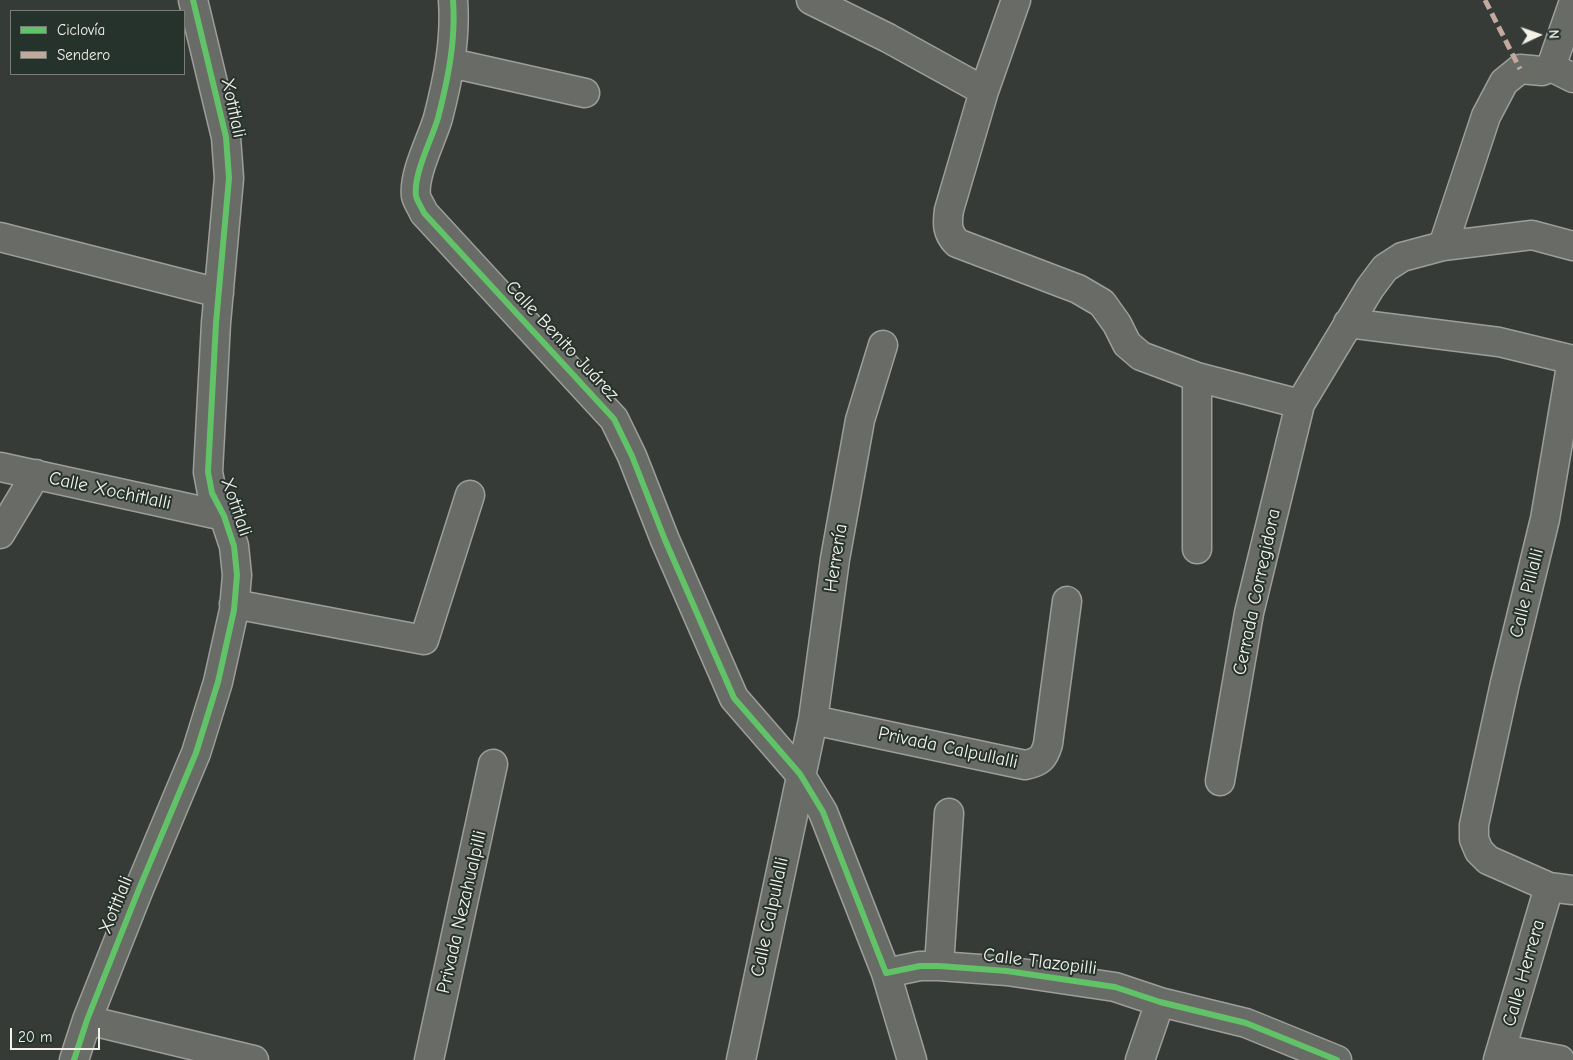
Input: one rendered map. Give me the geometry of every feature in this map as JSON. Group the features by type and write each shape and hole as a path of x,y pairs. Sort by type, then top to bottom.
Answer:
{"street":[{"name":"Xotitlali","path":"74,1060 139,889 196,753 218,682 234,604 237,575 234,546 224,516 212,493 208,472 218,293 229,178 227,153 219,107 193,0"},
{"name":"Calle Benito Juárez","path":"453,0 454,23 450,63 438,118 419,176 416,196 424,213 614,419 632,456 664,540 734,698 800,774"},
{"path":"811,0 888,38 984,91"},
{"path":"1016,0 984,91 949,210 947,223 950,235 956,243 1078,289 1102,303 1117,324 1126,344 1141,356 1197,377 1300,404"},
{"path":"1443,246 1486,116 1504,82 1520,69 1562,73 1573,4"},
{"path":"450,63 584,93"},
{"name":"Cerrada Corregidora","path":"1220,781 1249,614 1300,404 1348,323 1385,268 1402,257 1443,246 1532,235 1573,246"},
{"path":"0,237 218,293"},
{"path":"1348,323 1499,342 1572,360"},
{"name":"Herrería","path":"800,774 813,720 835,559 860,420 884,345"},
{"name":"Calle Pillalli","path":"1561,888 1488,860 1479,851 1474,839 1474,825 1505,683 1546,519 1572,360"},
{"path":"1197,377 1197,549"},
{"path":"0,467 36,474"},
{"name":"Calle Xochitlalli","path":"0,534 36,474 224,516"},
{"path":"234,604 424,640 470,495"},
{"name":"Privada Calpullalli","path":"813,720 1025,765 1036,763 1044,757 1048,744 1067,601"},
{"name":"Privada Nezahualpilli","path":"429,1060 493,764"},
{"path":"800,774 823,812 886,973 912,1060"},
{"name":"Calle Calpullalli","path":"741,1060 800,774"},
{"path":"939,966 949,813"},
{"name":"Calle Herrera","path":"1500,1054 1561,888"},
{"name":"Calle Tlazopilli","path":"886,973 920,966 939,966 1007,971 1115,987 1160,1002 1246,1023 1337,1060"},
{"path":"1140,1060 1160,1002"},
{"path":"88,1020 254,1060"},
{"path":"1500,1054 1560,1060"}],"marked path":[{"path":"1485,0 1520,69"}],"cycle path":[{"path":"74,1060 87,1020 139,889 196,753 218,682 234,610 237,575 234,546 224,516 212,493 208,472 216,323 229,178 226,137 193,0"},
{"path":"453,0 452,45 448,74 438,118 417,177 417,200 424,213 614,419 632,456 665,540 734,698 800,774 823,812 886,973 920,966 939,966 1007,971 1115,987 1160,1002 1246,1023 1337,1060"}]}
